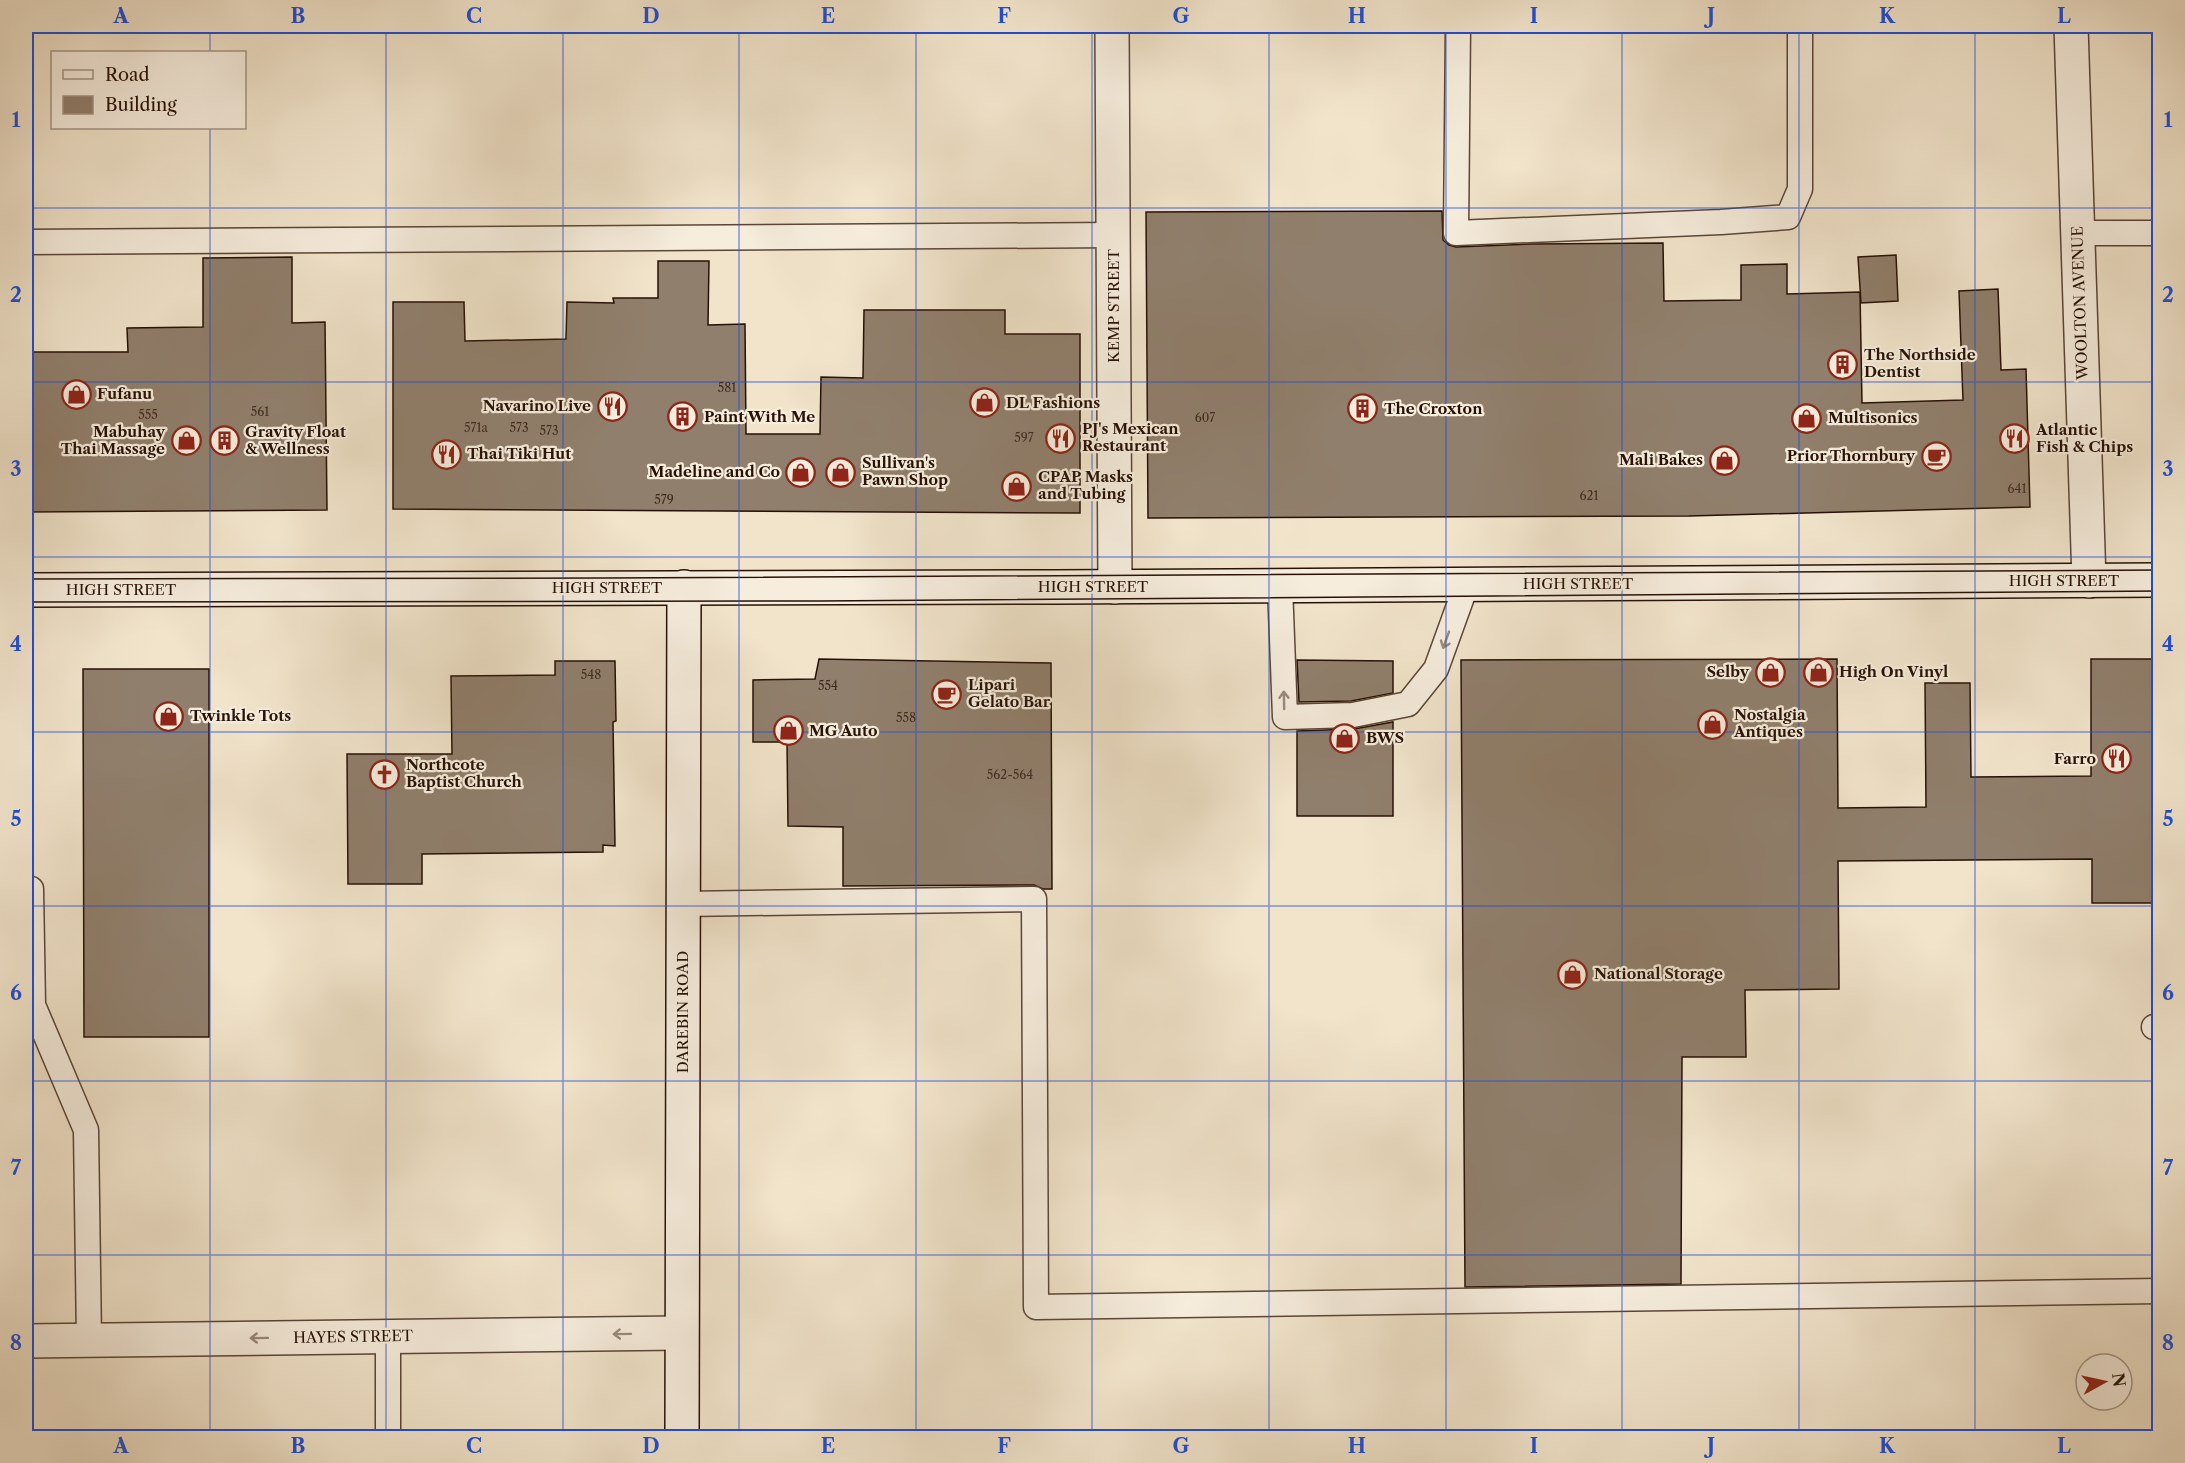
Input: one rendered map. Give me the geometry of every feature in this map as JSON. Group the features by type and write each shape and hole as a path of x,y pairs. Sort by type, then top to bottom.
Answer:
{"main road":[{"name":"KEMP STREET","path":"1112,26 1115,587"},
{"name":"WOOLTON AVENUE","path":"2071,26 2089,581"},
{"name":"HIGH STREET","path":"26,590 1115,587 2160,580"},
{"name":"DAREBIN ROAD","path":"682,1437 684,587"},
{"name":"HAYES STREET","path":"26,1341 681,1333"}],"lane":[{"path":"1458,26 1456,233 1709,223 1788,217 1800,189 1800,26"},
{"path":"2077,232 2160,233"},
{"path":"26,242 1114,235"},
{"path":"1280,586 1285,717 1353,715 1408,704 1436,669 1462,597 1463,585"},
{"path":"26,890 31,890 33,1005 86,1131 89,1340"},
{"path":"683,904 1034,899 1036,1306 2160,1291"},
{"path":"388,1337 388,1437"}],"building":[{"path":"1442,211 1443,240 1456,247 1663,243 1664,301 1741,300 1741,265 1787,264 1787,294 1860,292 1862,403 1963,400 1959,291 1998,289 2001,370 2026,369 2030,507 1689,516 1148,518 1146,212"},
{"path":"1896,255 1898,301 1861,303 1858,257"},
{"path":"292,257 292,323 325,322 327,510 26,512 26,352 128,352 127,328 203,327 203,258"},
{"path":"658,261 709,261 708,325 745,324 746,434 820,434 821,377 863,378 864,310 1005,310 1005,334 1080,334 1080,513 393,509 393,302 464,302 465,341 566,339 567,302 614,303 613,298 658,298"},
{"path":"819,659 1051,663 1052,889 1043,889 1034,885 843,886 843,827 788,826 787,742 753,742 753,680 815,679"},
{"path":"1837,659 1838,808 1926,807 1925,683 1970,683 1971,777 2091,776 2091,659 2160,659 2160,903 2092,903 2092,859 1838,861 1839,989 1745,990 1746,1057 1682,1057 1681,1284 1465,1287 1461,660"},
{"path":"1297,660 1393,661 1393,693 1351,701 1299,702"},
{"path":"555,661 615,661 616,721 613,722 615,846 603,845 603,852 422,854 422,884 348,884 347,754 452,754 451,676 555,675"},
{"path":"83,669 209,669 209,1037 84,1037"},
{"path":"1393,722 1393,816 1297,816 1297,731 1354,729"}],"tram line":[{"path":"26,579 2160,570"},
{"path":"26,602 821,601 2160,591"}],"place":[{"name":"The Northside Dentist","path":"1843,364"},
{"name":"Fufanu","path":"76,394"},
{"name":"DL Fashions","path":"985,403"},
{"name":"Navarino Live","path":"612,406"},
{"name":"The Croxton","path":"1363,409"},
{"name":"Paint With Me","path":"683,417"},
{"name":"Multisonics","path":"1807,418"},
{"name":"PJ's Mexican Restaurant","path":"1061,438"},
{"name":"Atlantic Fish & Chips","path":"2015,439"},
{"name":"Mabuhay Thai Massage","path":"186,441"},
{"name":"Gravity Float & Wellness","path":"224,441"},
{"name":"Thai Tiki Hut","path":"446,454"},
{"name":"Prior Thornbury","path":"1936,456"},
{"name":"Mali Bakes","path":"1724,460"},
{"name":"Madeline and Co","path":"801,472"},
{"name":"Sullivan's Pawn Shop","path":"841,472"},
{"name":"CPAP Masks and Tubing","path":"1017,486"},
{"name":"Selby","path":"1770,672"},
{"name":"High On Vinyl","path":"1818,672"},
{"name":"Lipari Gelato Bar","path":"947,694"},
{"name":"Twinkle Tots","path":"169,716"},
{"name":"Nostalgia Antiques","path":"1713,724"},
{"name":"MG Auto","path":"788,731"},
{"name":"BWS","path":"1345,738"},
{"name":"Farro","path":"2117,759"},
{"name":"Northcote Baptist Church","path":"385,774"},
{"name":"National Storage","path":"1573,974"}]}
